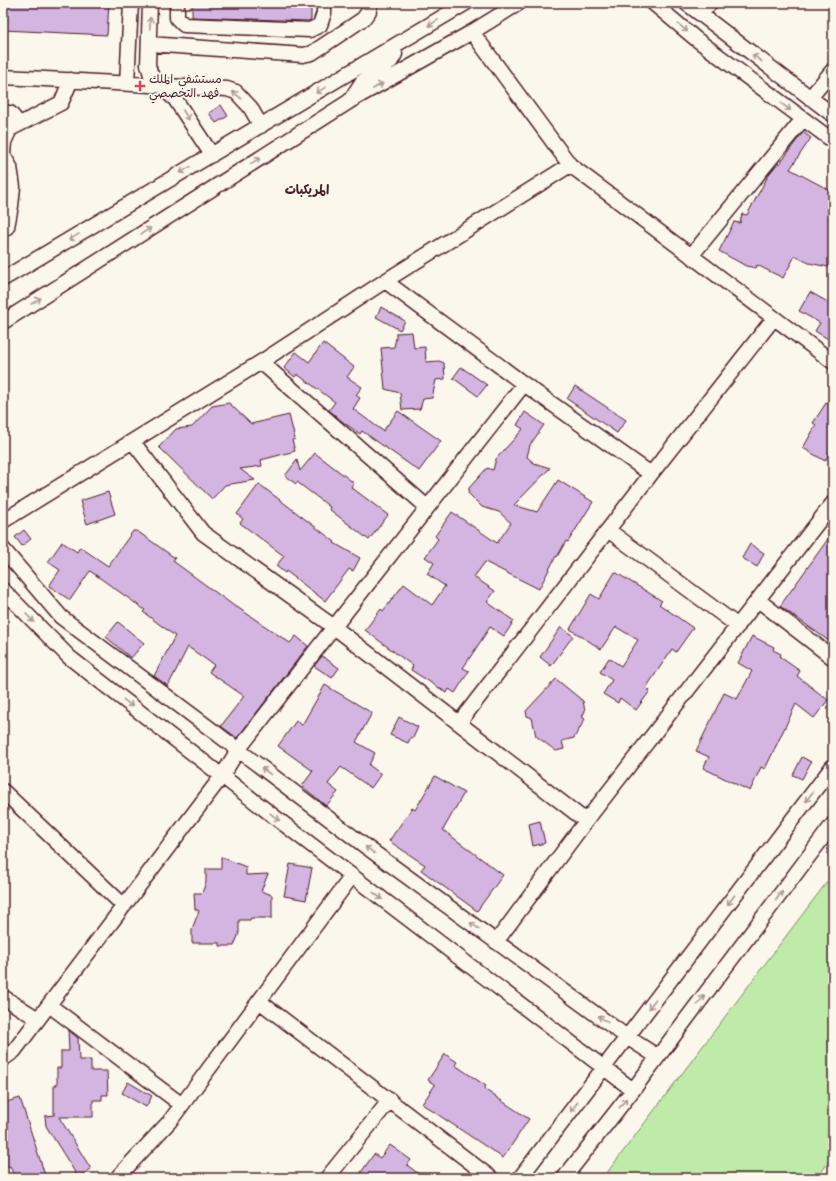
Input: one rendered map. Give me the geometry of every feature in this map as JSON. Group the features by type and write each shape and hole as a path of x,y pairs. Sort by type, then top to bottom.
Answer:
{"street":[{"path":"127,84 131,3"},
{"path":"150,3 148,65 151,75 160,86 175,99 212,155"},
{"path":"177,3 177,18 184,24 310,30 320,24 324,14 324,3"},
{"path":"149,44 303,55 312,53 363,19 369,11 370,3"},
{"path":"3,279 466,3"},
{"path":"3,322 350,101 472,32 519,3"},
{"path":"653,3 696,40 833,141"},
{"path":"686,3 833,115"},
{"path":"701,14 710,3"},
{"path":"472,32 570,165 833,362"},
{"path":"350,101 362,82 391,61 394,57 393,47"},
{"path":"810,98 833,70"},
{"path":"3,77 160,86 227,88 236,92 250,107 261,126"},
{"path":"3,230 7,227 12,206 13,187 7,178 10,167 3,155 4,142 10,129 62,102 71,80"},
{"path":"3,113 10,113 19,124"},
{"path":"691,256 803,119"},
{"path":"3,521 261,362 385,281 570,165"},
{"path":"385,281 524,384 650,474"},
{"path":"459,724 650,474 774,318"},
{"path":"261,362 427,507"},
{"path":"3,1059 14,1051 222,776 238,750 524,384"},
{"path":"133,442 203,533 334,627 586,821"},
{"path":"496,942 586,821 833,503"},
{"path":"608,530 738,626"},
{"path":"3,549 61,617 365,846 627,1037 658,1057"},
{"path":"3,590 69,657 352,876 633,1090"},
{"path":"758,600 833,658"},
{"path":"520,1178 833,766"},
{"path":"3,791 124,906"},
{"path":"564,1178 633,1090 833,824"},
{"path":"118,1178 170,1121 352,876"},
{"path":"3,997 38,1019"},
{"path":"259,1001 491,1178"},
{"path":"49,1005 182,1105"},
{"path":"327,1178 390,1100"}],"green space":[{"path":"833,874 833,1156 817,1178 603,1178"}],"building":[{"path":"3,3 109,3 107,35 3,30"},
{"path":"192,3 311,3 311,20 192,17"},
{"path":"221,105 228,116 216,123 209,113"},
{"path":"803,132 811,138 790,169 833,192 833,268 809,263 795,256 783,278 757,265 756,268 746,266 719,251 734,222 740,223 742,214 747,215 769,174 778,163 780,164"},
{"path":"810,292 833,305 833,342 815,331 820,323 799,311"},
{"path":"381,307 405,321 400,330 376,317"},
{"path":"412,332 414,348 425,347 426,362 439,361 444,363 445,379 436,380 432,398 423,399 420,409 402,410 400,393 385,389 381,348 394,347 396,333"},
{"path":"323,343 354,367 347,377 362,387 356,395 360,398 353,409 383,431 398,411 441,441 419,471 362,431 360,434 343,422 329,410 335,402 297,374 295,377 284,368 296,352 309,362"},
{"path":"461,367 487,385 478,396 453,378"},
{"path":"575,386 626,420 617,433 567,399"},
{"path":"229,403 251,424 289,415 295,439 292,440 295,451 261,460 262,466 240,469 255,480 225,485 212,499 159,447 176,429 192,427 212,406"},
{"path":"826,403 833,408 833,447 825,461 803,448 816,425 813,423"},
{"path":"525,412 544,425 530,445 527,457 534,463 550,468 514,505 537,512 558,480 593,502 568,542 566,541 557,557 556,556 539,589 485,562 474,577 495,591 487,602 514,621 504,636 490,627 463,668 469,671 455,693 449,689 447,693 411,670 413,666 365,630 381,609 383,611 404,584 432,605 445,586 427,574 434,563 425,557 438,539 435,536 452,512 497,543 511,523 499,512 482,507 468,493 469,488 487,468 493,470 496,459 523,429 517,425"},
{"path":"315,453 354,483 351,487 388,515 369,540 329,509 330,507 297,482 296,484 285,476 297,460 300,471"},
{"path":"259,484 335,542 334,543 360,558 353,571 349,569 325,601 286,571 285,573 276,566 284,556 240,523 243,519 237,514"},
{"path":"108,492 115,514 87,524 80,501"},
{"path":"24,530 31,539 22,546 15,537"},
{"path":"133,531 137,531 175,558 173,561 237,608 290,643 296,636 308,646 237,738 221,726 244,696 209,672 214,665 188,647 168,686 154,676 175,636 143,612 145,610 90,571 70,600 49,586 60,570 48,562 62,542 77,552 80,547 108,566"},
{"path":"833,532 833,644 780,606"},
{"path":"750,544 764,553 757,567 742,558"},
{"path":"615,572 662,601 659,604 693,628 676,652 672,649 646,688 650,691 636,710 620,698 618,703 603,694 612,680 600,672 609,658 621,666 638,640 616,627 601,649 570,629 591,594 599,599"},
{"path":"118,622 144,643 131,658 106,637"},
{"path":"561,627 573,636 551,666 540,657"},
{"path":"752,636 774,647 773,650 781,654 780,657 800,671 797,676 828,700 814,718 796,704 765,769 761,767 750,791 703,768 709,757 696,751 724,693 737,699 752,671 738,663"},
{"path":"322,656 339,668 332,678 314,666"},
{"path":"556,679 583,701 585,711 582,717 585,719 574,738 562,741 564,749 556,751 536,736 532,718 527,716 526,711"},
{"path":"325,685 372,713 356,742 375,753 369,765 381,774 371,788 341,767 328,784 338,792 326,806 302,786 313,771 278,746 296,721 302,725"},
{"path":"399,717 418,727 413,738 411,737 408,743 390,735"},
{"path":"802,757 811,762 802,779 793,775"},
{"path":"435,776 464,793 443,830 503,875 477,911 421,870 425,865 389,841 412,808 415,810"},
{"path":"540,821 545,843 533,846 529,824"},
{"path":"221,857 246,867 246,875 268,874 261,891 272,895 272,918 251,918 250,920 239,920 239,933 234,946 220,946 220,943 192,943 192,929 199,911 195,909 194,893 202,893 206,882 206,869 221,869"},
{"path":"290,864 312,868 306,900 284,896"},
{"path":"68,1030 78,1038 79,1060 91,1060 91,1071 107,1071 108,1095 102,1095 102,1100 93,1100 93,1117 59,1117 91,1169 78,1177 46,1126 45,1116 54,1115 54,1085 57,1085 57,1068 61,1068 61,1051 69,1051"},
{"path":"445,1054 457,1062 455,1065 486,1086 484,1089 529,1119 503,1158 422,1104 435,1085 428,1080"},
{"path":"128,1082 152,1096 146,1107 122,1093"},
{"path":"20,1098 45,1175 36,1178 15,1178 10,1166 6,1167 3,1157 3,1103"},
{"path":"390,1145 411,1160 407,1165 424,1178 357,1178 374,1154 380,1158"}],"place":[{"name":"مستشفى الملك فهد التخصصي","path":"140,86"}],"district":[{"name":"المريكبات","path":"307,190"}]}
